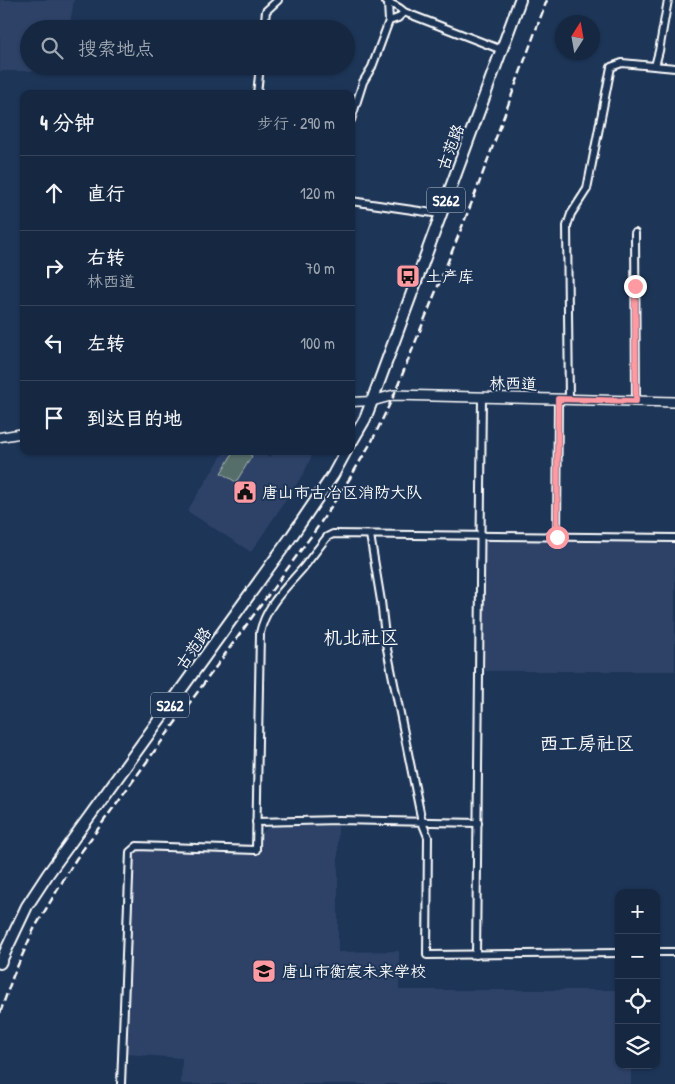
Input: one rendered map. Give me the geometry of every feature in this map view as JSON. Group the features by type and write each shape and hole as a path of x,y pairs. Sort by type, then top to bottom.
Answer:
{"main road":[{"name":"古范路","path":"355,436 365,419 520,0"},
{"name":"林西道","path":"372,400 394,395 675,402"},
{"name":"古范路","path":"0,963 27,906 48,874 291,537 344,455"}],"street":[{"path":"265,20 266,11 278,0"},
{"path":"655,66 668,0"},
{"path":"355,107 363,82 372,67 389,21 386,2 398,5 404,12 502,50"},
{"path":"389,21 398,18 404,12"},
{"path":"569,399 566,226 589,184 610,66 622,63 675,68"},
{"path":"257,90 259,75"},
{"path":"355,202 440,214"},
{"path":"635,233 636,401"},
{"path":"476,955 482,397"},
{"path":"557,537 558,399"},
{"name":"林西道","path":"355,402 372,400"},
{"path":"0,437 20,434"},
{"path":"121,1084 130,852 138,846 256,850 258,684 262,622 280,592 302,569 327,537 333,534 675,538"},
{"path":"370,535 386,644 422,822 428,837 427,955 615,953"},
{"path":"256,822 339,820 478,823"},
{"path":"660,952 675,952"}],"shaded area":[{"path":"0,0 74,0 71,20 20,20 20,71 0,71"},
{"name":"唐山市古冶区消防大队","path":"222,455 266,455 270,457 271,455 312,455 304,473 251,552 187,511"},
{"path":"485,541 675,541 675,671 485,671"},
{"name":"唐山市衡宸未来学校","path":"269,826 338,826 338,952 399,951 399,990 615,990 615,1069 631,1069 631,1084 181,1084 182,1058 125,1054 134,853 145,847 261,854 262,833"}],"green space":[{"path":"232,455 252,456 236,482 221,473"}],"railway":[{"path":"0,1013 13,976 34,929 76,859 317,528 372,441 394,395 474,197 547,0"}],"place":[{"name":"土产库","path":"408,276"},
{"name":"唐山市古冶区消防大队","path":"245,492"},
{"name":"唐山市衡宸未来学校","path":"264,971"}],"district":[{"name":"机北社区","path":"361,637"},
{"name":"西工房社区","path":"587,743"}],"route":[{"path":"557,537 558,399 636,401 635,286"}]}
